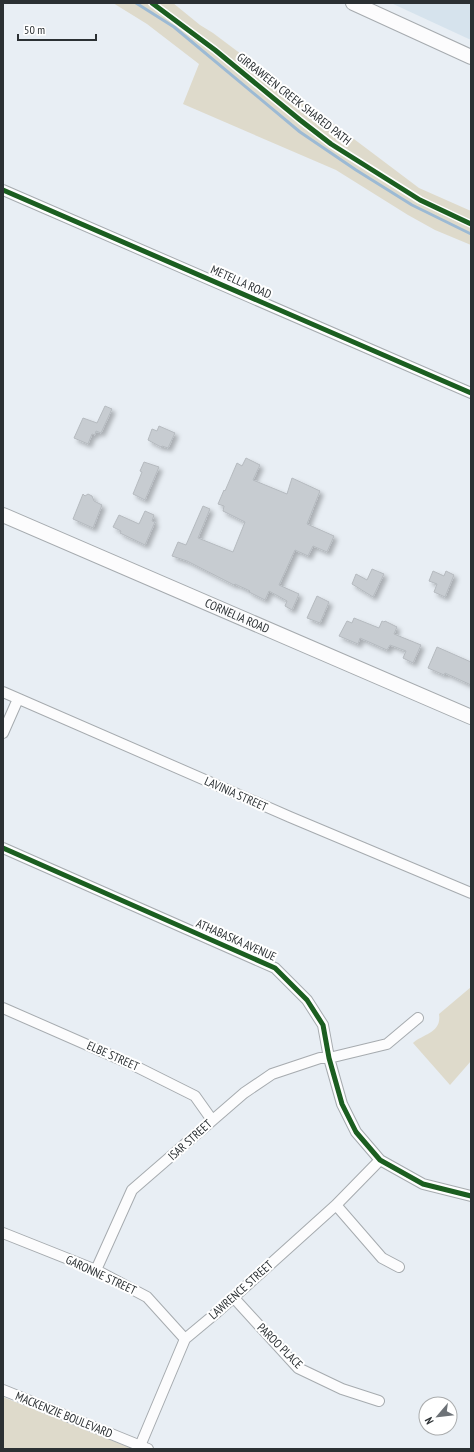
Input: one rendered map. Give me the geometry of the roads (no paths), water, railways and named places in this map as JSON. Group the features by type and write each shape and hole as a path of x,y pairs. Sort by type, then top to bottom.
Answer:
{"street":[{"path":"353,3 471,57"},
{"name":"METELLA ROAD","path":"3,190 471,393"},
{"name":"CORNELIA ROAD","path":"3,515 471,717"},
{"name":"LAVINIA STREET","path":"3,692 290,817 471,893"},
{"path":"3,733 18,699"},
{"name":"ATHABASKA AVENUE","path":"3,848 275,968 307,1000 323,1025 329,1058 342,1104 356,1132 380,1160 423,1184 471,1196"},
{"name":"ELBE STREET","path":"3,1008 133,1065 195,1096 212,1120"},
{"name":"ISAR STREET","path":"96,1270 132,1190 244,1093 272,1074 320,1058 329,1058 387,1044 418,1018"},
{"name":"LAWRENCE STREET","path":"144,1447 185,1339 234,1298 336,1205 380,1160"},
{"path":"336,1205 382,1258 398,1267"},
{"name":"GARONNE STREET","path":"3,1233 96,1270 147,1297 185,1339"},
{"name":"PAROO PLACE","path":"234,1298 298,1368 342,1389 379,1401"},
{"name":"MACKENZIE BOULEVARD","path":"3,1390 144,1447"}],"waterway":[{"path":"136,3 174,27 300,132 356,170 412,205 471,234"}]}
